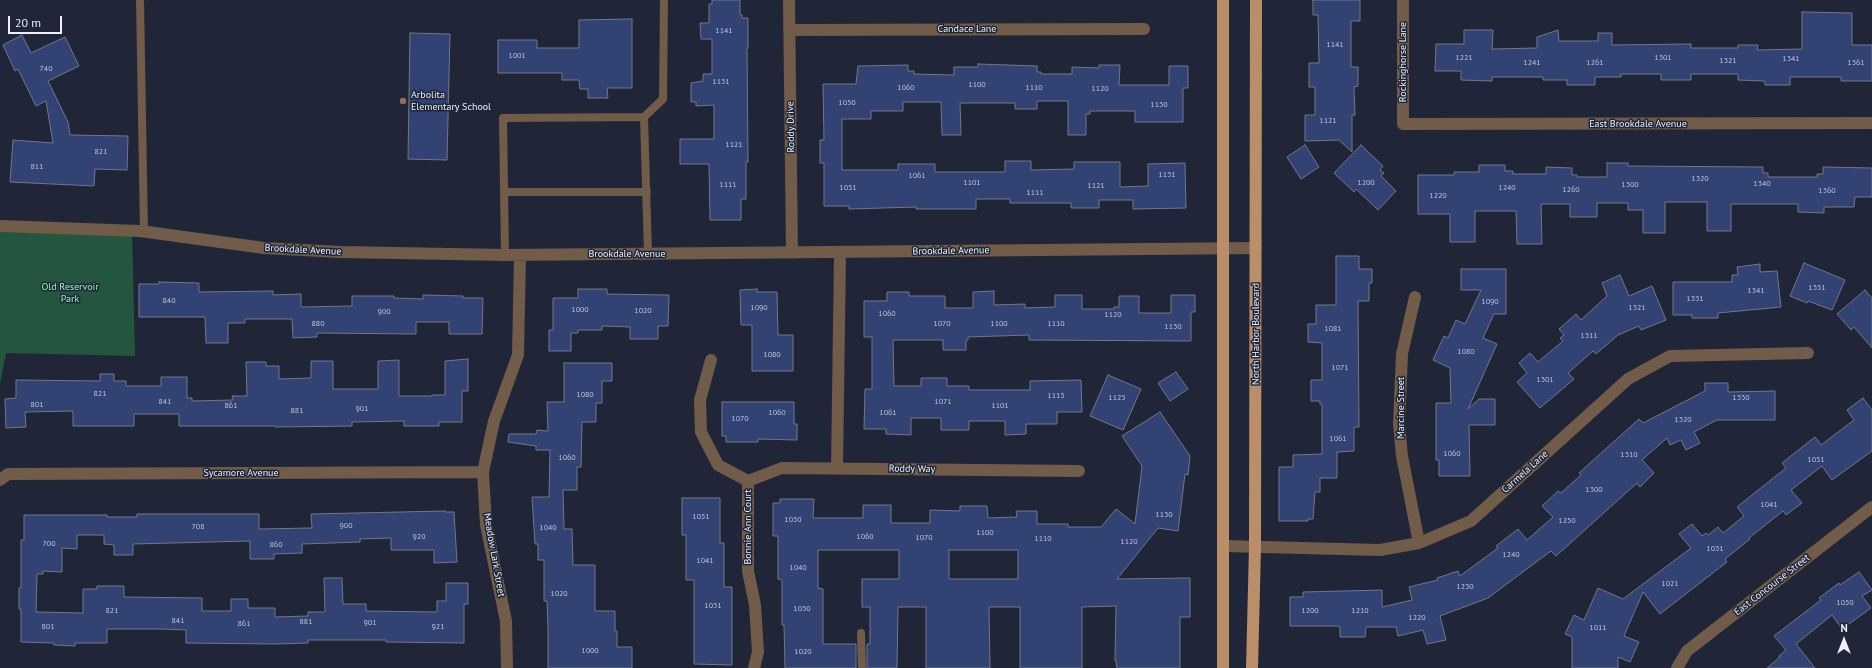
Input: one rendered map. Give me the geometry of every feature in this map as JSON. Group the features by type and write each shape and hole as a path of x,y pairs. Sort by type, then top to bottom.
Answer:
{"main road":[{"path":"1222,0 1223,668"},
{"name":"North Harbor Boulevard","path":"1252,668 1255,547 1256,0"}],"street":[{"name":"Roddy Drive","path":"789,0 792,253"},
{"name":"Rockinghorse Lane","path":"1403,0 1403,124"},
{"name":"Candace Lane","path":"789,30 1144,29"},
{"name":"East Brookdale Avenue","path":"1403,124 1872,123"},
{"name":"Brookdale Avenue","path":"0,226 144,232 264,248 341,252 505,255 1256,248"},
{"path":"836,468 840,253"},
{"name":"Meadow Lark Street","path":"507,668 506,621 486,525 483,472 494,421 518,355 520,255"},
{"name":"Marcine Street","path":"1415,297 1402,354 1399,424 1402,456 1419,543"},
{"name":"Carmela Lane","path":"1224,546 1380,550 1419,543 1471,521 1628,379 1670,356 1808,353"},
{"name":"Bonnie Ann Court","path":"711,360 700,400 701,432 718,465 748,481 748,571 755,605 758,652 754,668"},
{"name":"Roddy Way","path":"748,481 782,468 1079,471"},
{"name":"Sycamore Avenue","path":"0,480 8,474 483,472"},
{"name":"East Concourse Street","path":"1677,668 1687,651 1872,507"}],"lane":[{"path":"140,0 144,232"},
{"path":"505,255 503,118 644,117 663,99 664,0"},
{"path":"644,117 648,254"},
{"path":"504,192 647,192"},
{"path":"861,633 862,668"}],"green space":[{"name":"Old Reservoir Park","path":"0,229 132,231 135,356 6,353 0,384"}],"building":[{"path":"712,0 740,0 740,15 742,15 742,18 748,18 748,162 746,162 746,199 741,199 741,220 710,220 709,164 680,164 680,139 714,139 714,105 696,106 696,102 691,102 691,83 703,81 703,74 712,74 712,39 701,39 700,23 709,23 709,4 712,4"},
{"path":"1313,0 1360,0 1360,21 1351,21 1351,67 1358,67 1358,86 1354,87 1355,115 1352,115 1352,152 1339,140 1305,141 1305,115 1315,115 1315,87 1309,87 1309,63 1319,63 1318,15 1313,15"},
{"path":"1802,12 1852,13 1852,45 1872,45 1872,81 1841,81 1841,77 1790,77 1790,85 1765,85 1765,81 1738,80 1738,74 1691,74 1691,80 1661,80 1661,74 1621,74 1621,77 1595,77 1595,85 1567,85 1567,80 1543,80 1543,77 1492,77 1492,81 1461,80 1461,71 1435,71 1436,44 1464,44 1464,30 1493,30 1492,49 1537,48 1537,37 1558,30 1559,41 1598,41 1598,33 1612,33 1612,45 1691,44 1691,48 1738,48 1738,45 1758,45 1757,50 1802,49"},
{"path":"632,19 632,88 607,88 608,98 588,98 588,89 580,89 579,80 562,80 562,73 498,73 498,40 537,40 537,48 579,48 579,20"},
{"path":"410,33 450,34 447,160 408,159"},
{"path":"22,35 31,53 65,37 79,66 48,81 68,122 70,135 128,136 127,170 95,169 94,186 10,182 13,140 53,143 46,101 36,106 18,69 15,71 3,45"},
{"path":"978,64 1037,66 1037,72 1041,72 1041,74 1072,74 1072,67 1099,68 1099,65 1120,65 1119,85 1169,85 1169,66 1188,66 1188,88 1183,88 1183,122 1135,122 1135,111 1090,111 1090,114 1086,114 1086,135 1068,135 1068,101 1037,101 1037,109 1015,109 1015,103 960,103 961,135 942,135 941,102 903,102 903,111 871,111 871,119 842,119 842,170 898,170 898,164 935,164 935,172 1005,172 1005,161 1031,161 1031,170 1074,169 1074,162 1120,162 1120,187 1148,186 1148,164 1185,163 1186,208 1133,209 1133,200 1099,200 1099,208 1071,208 1071,203 1010,203 1010,199 976,199 976,209 916,209 916,207 849,209 849,206 824,206 824,163 820,163 820,140 824,140 823,84 856,84 858,66 908,65 908,71 914,71 914,74 954,75 954,67 978,67"},
{"path":"1305,145 1319,167 1301,179 1287,157"},
{"path":"1361,145 1383,166 1380,170 1384,173 1381,176 1396,191 1378,210 1356,189 1354,192 1334,173"},
{"path":"1607,163 1628,163 1628,166 1763,167 1763,173 1768,173 1768,177 1817,177 1817,174 1823,174 1823,167 1872,168 1872,197 1855,197 1854,207 1824,207 1824,213 1798,212 1798,204 1731,204 1731,231 1707,231 1707,202 1665,202 1665,233 1643,233 1643,210 1628,210 1628,203 1597,203 1597,217 1570,217 1570,204 1541,204 1542,244 1517,244 1516,211 1475,211 1475,242 1450,242 1450,214 1418,214 1418,175 1454,175 1454,172 1479,172 1479,165 1505,165 1505,171 1513,171 1513,174 1546,174 1546,167 1572,168 1572,175 1577,175 1577,177 1607,177"},
{"path":"1336,256 1359,256 1359,269 1372,269 1372,283 1369,283 1369,301 1358,301 1359,427 1354,427 1354,451 1337,452 1337,478 1320,478 1320,492 1315,492 1313,519 1308,519 1308,521 1279,521 1279,467 1293,467 1293,455 1322,454 1322,404 1320,404 1320,401 1311,401 1311,380 1322,380 1322,343 1308,342 1308,324 1316,324 1316,305 1336,305"},
{"path":"1804,263 1845,280 1832,310 1808,301 1807,303 1790,296"},
{"path":"1760,264 1760,272 1777,271 1781,307 1718,313 1718,318 1692,318 1692,315 1673,315 1673,282 1732,282 1732,275 1738,275 1737,267"},
{"path":"1461,269 1506,269 1506,314 1494,314 1483,338 1497,344 1468,409 1479,399 1495,399 1495,425 1469,425 1470,476 1439,476 1439,460 1436,460 1436,403 1451,403 1450,368 1433,360 1444,336 1448,338 1456,320 1465,324 1481,290 1461,290"},
{"path":"1620,275 1629,296 1652,286 1666,320 1641,330 1639,326 1618,335 1596,354 1593,351 1568,373 1574,379 1540,408 1517,382 1527,373 1519,363 1530,353 1538,362 1563,341 1560,338 1564,335 1559,329 1576,314 1581,320 1607,296 1602,283"},
{"path":"159,282 199,283 199,292 273,291 273,295 301,294 301,307 352,306 352,296 394,296 394,298 423,299 423,295 483,298 482,334 449,334 449,322 416,322 416,334 317,333 317,337 293,338 292,319 245,319 245,323 228,323 228,343 206,343 205,317 139,317 139,284 159,284"},
{"path":"578,289 607,289 607,294 669,295 668,326 658,326 658,339 630,339 630,327 602,326 602,330 578,330 578,333 571,333 571,351 549,351 549,330 553,330 553,298 578,298"},
{"path":"757,289 757,292 777,292 778,335 793,335 793,371 752,371 752,325 741,325 740,290"},
{"path":"1865,290 1872,298 1872,348 1854,327 1851,330 1837,314"},
{"path":"994,291 994,305 1025,304 1025,308 1055,307 1055,295 1082,295 1082,309 1114,309 1114,307 1119,307 1119,296 1139,296 1139,313 1171,313 1171,295 1195,295 1195,312 1191,312 1191,341 1029,340 1029,335 968,337 968,340 966,340 966,350 943,350 943,340 893,340 894,386 921,386 921,378 947,378 947,386 969,386 969,390 1030,390 1030,381 1081,380 1082,412 1057,412 1057,424 1026,424 1026,434 1005,435 1005,421 969,421 969,430 941,430 941,418 911,418 911,435 886,434 886,429 864,429 865,389 872,389 872,337 864,337 864,301 887,301 887,292 909,292 909,296 945,296 945,308 973,308 973,292"},
{"path":"468,359 468,391 462,391 462,422 439,422 439,426 404,426 404,421 352,422 352,426 179,426 179,414 134,414 134,426 73,426 73,411 25,412 26,427 6,428 5,399 16,398 16,380 100,381 100,374 114,374 114,381 126,381 126,386 161,386 161,377 187,377 187,398 192,398 192,401 233,400 232,396 247,396 246,362 266,362 266,366 279,366 279,379 311,378 311,361 333,361 333,389 378,389 378,361 399,360 399,396 432,396 445,395 445,361"},
{"path":"564,363 612,363 612,381 602,381 602,403 596,403 596,422 582,422 581,467 577,467 577,490 563,490 564,529 572,529 573,565 595,565 595,611 615,611 617,647 632,647 632,668 548,668 548,626 547,601 544,601 544,560 538,560 538,544 535,544 532,497 549,497 550,450 536,450 536,446 508,442 509,434 536,434 537,430 548,431 547,402 564,402"},
{"path":"1176,372 1188,389 1170,401 1158,383"},
{"path":"1108,375 1141,389 1123,430 1090,416"},
{"path":"1705,383 1728,383 1728,392 1775,391 1775,420 1717,420 1694,432 1700,443 1686,450 1681,440 1670,445 1667,438 1642,460 1654,473 1640,487 1637,483 1556,556 1551,551 1488,598 1440,616 1446,640 1427,644 1423,630 1398,636 1396,627 1366,627 1365,637 1340,637 1340,627 1338,626 1290,626 1290,597 1303,597 1303,592 1382,590 1382,607 1412,600 1409,587 1438,580 1437,578 1458,571 1460,576 1498,548 1496,546 1518,529 1527,540 1553,517 1542,506 1558,491 1561,493 1581,475 1579,473 1639,419 1643,423 1705,391"},
{"path":"1863,398 1872,410 1872,451 1832,480 1822,466 1791,490 1802,503 1786,515 1783,511 1725,559 1727,562 1660,614 1643,592 1624,636 1639,642 1630,662 1618,657 1618,668 1572,668 1572,637 1565,634 1574,615 1584,620 1598,588 1623,599 1691,548 1679,534 1692,524 1702,536 1706,533 1708,535 1718,527 1723,533 1744,516 1737,507 1786,468 1782,463 1815,437 1821,445 1854,420 1847,410"},
{"path":"722,402 794,402 794,424 797,424 797,440 758,439 758,442 726,442 726,436 722,436"},
{"path":"1160,412 1190,456 1188,475 1185,474 1178,531 1158,528 1117,579 1190,578 1190,617 1180,617 1180,668 1117,668 1115,661 1116,606 1082,607 1082,668 1020,668 1020,607 989,607 990,668 926,668 926,607 898,607 897,668 867,668 867,644 870,644 870,607 862,607 862,579 899,579 899,550 818,550 818,588 823,589 823,644 856,644 856,668 785,668 784,625 782,625 782,580 778,579 778,536 773,536 773,503 780,503 780,499 814,499 813,518 863,518 863,505 891,505 891,523 930,523 930,510 960,511 960,506 987,506 988,518 1017,517 1016,511 1037,511 1037,524 1068,524 1068,527 1101,527 1116,509 1135,524 1142,466 1122,436","holes":["949,550 1018,550 1018,579 949,579"]},
{"path":"682,498 720,498 720,543 724,543 724,587 732,587 732,665 694,664 694,580 686,580 686,535 682,535"},
{"path":"454,512 457,562 434,563 434,550 391,550 391,538 360,539 360,542 302,544 302,553 274,554 274,559 250,559 250,541 133,544 133,555 114,555 114,545 104,544 104,535 77,535 77,549 62,548 62,572 43,571 43,574 37,574 36,612 83,613 83,589 97,589 97,586 124,586 124,597 202,598 202,611 231,611 231,599 248,599 248,608 275,608 275,617 308,616 308,612 325,612 324,578 342,578 343,604 366,604 366,611 437,612 437,601 446,601 446,583 468,583 468,604 464,604 464,643 386,642 386,640 308,640 308,643 276,644 186,643 186,630 163,629 107,629 107,643 75,643 75,646 54,645 54,643 21,642 21,609 19,609 19,588 21,588 21,540 24,540 24,515 107,515 107,517 137,517 137,514 259,514 259,529 312,528 311,514"},
{"path":"1859,572 1872,590 1862,596 1871,608 1842,629 1832,615 1796,644 1815,668 1767,668 1786,650 1774,636 1821,600 1819,598 1839,583 1840,585"}],"place":[{"name":"Arbolita Elementary School","path":"403,101"}]}
